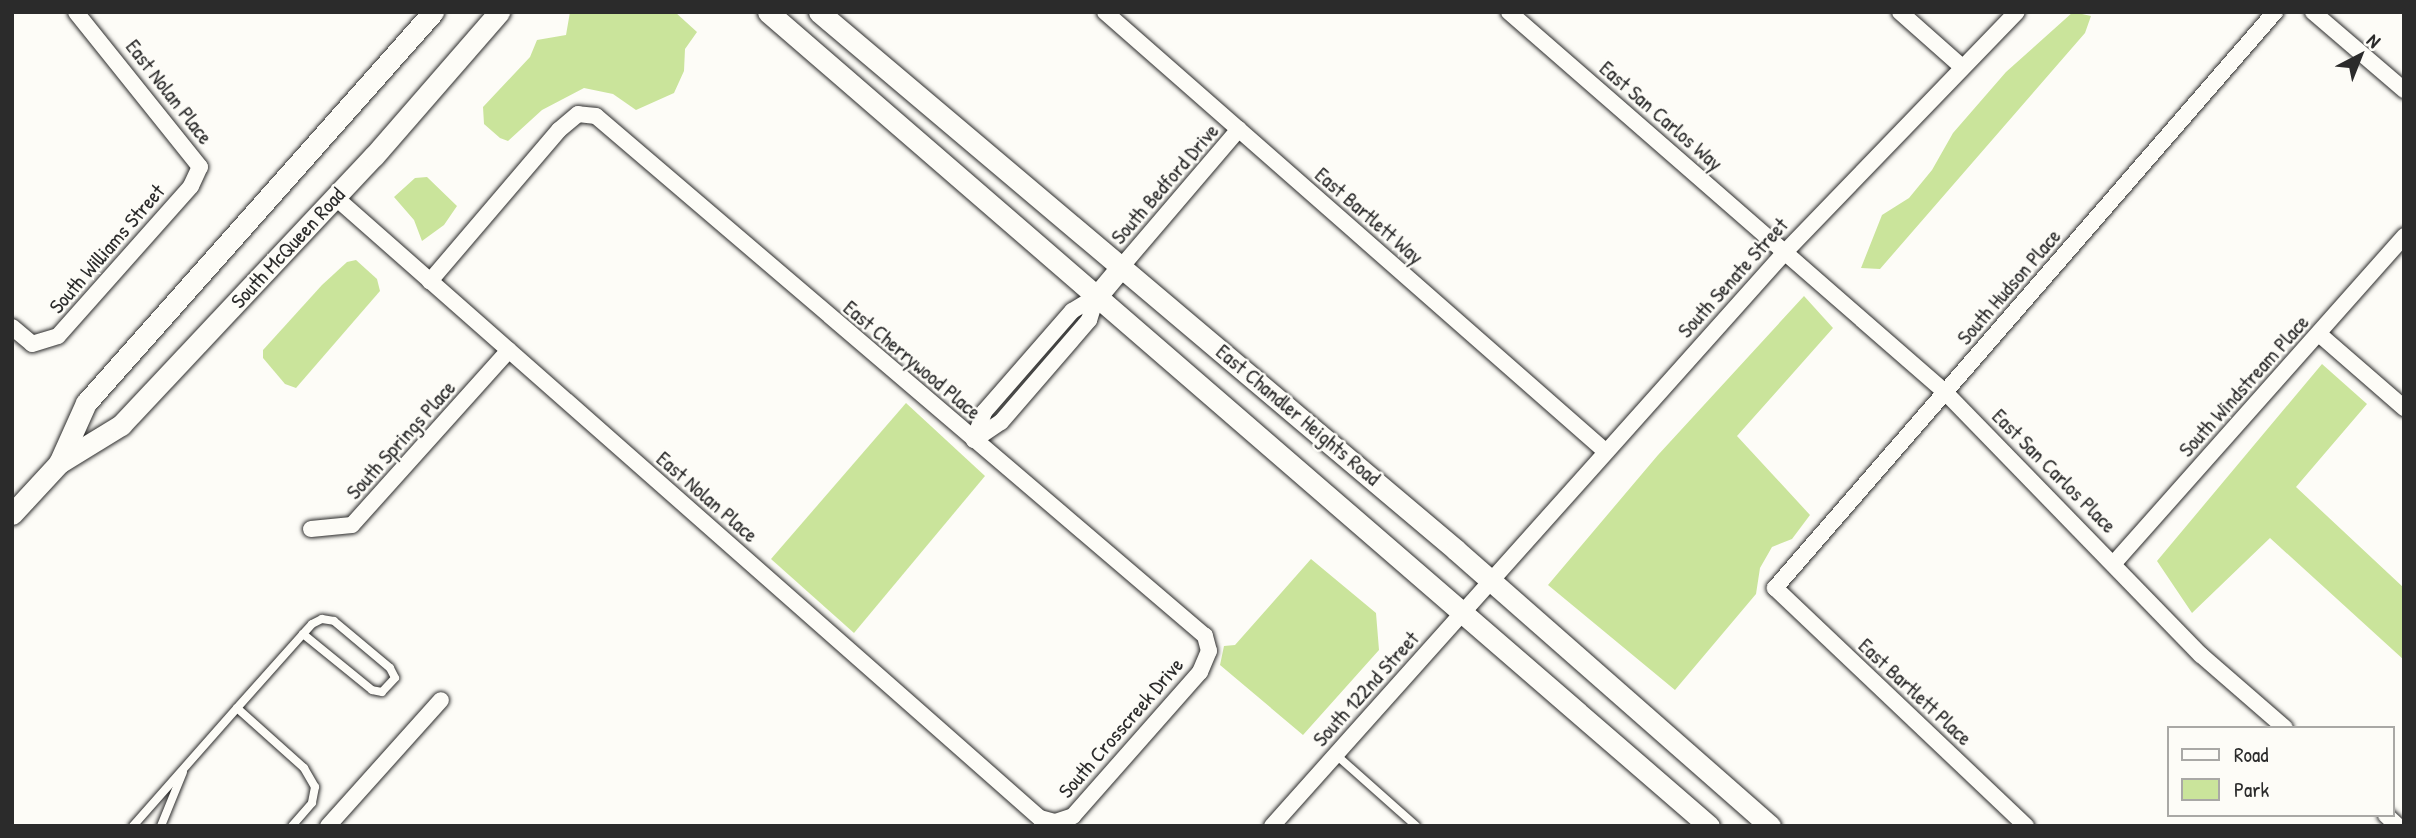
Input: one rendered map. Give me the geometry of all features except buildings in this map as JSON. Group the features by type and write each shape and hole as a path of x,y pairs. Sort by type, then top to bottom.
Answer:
{"main road":[{"name":"South McQueen Road","path":"59,463 86,404 433,12"},
{"name":"South McQueen Road","path":"12,514 59,463 121,425 335,197 499,12"},
{"name":"East Chandler Heights Road","path":"768,12 1709,826"},
{"name":"East Chandler Heights Road","path":"818,12 1122,266 1770,826"},
{"path":"1097,296 1122,266"}],"street":[{"name":"East Nolan Place","path":"76,12 200,167"},
{"name":"East Bartlett Way","path":"1105,12 1605,451"},
{"name":"East San Carlos Way","path":"1509,12 1786,251"},
{"path":"1900,12 1961,66"},
{"name":"South Senate Street","path":"1492,583 1605,451 1786,251 1961,66 2017,12"},
{"name":"South Hudson Place","path":"1775,588 2275,12"},
{"path":"2314,12 2401,81"},
{"name":"East Cherrywood Place","path":"430,281 559,130 578,114 596,116 1205,636 1209,651"},
{"name":"South Bedford Drive","path":"1122,266 1239,129"},
{"name":"South Williams Street","path":"12,327 32,344 58,336 191,186 200,167"},
{"name":"East Nolan Place","path":"335,197 1040,818 1055,822"},
{"name":"South Windstream Place","path":"2115,562 2404,236"},
{"name":"East San Carlos Place","path":"1786,251 1945,392 2115,562 2201,655 2283,726"},
{"path":"974,440 984,412 1072,311 1097,296"},
{"path":"974,440 1001,422 1088,320 1097,296"},
{"path":"2319,334 2404,408"},
{"name":"South Springs Place","path":"311,530 352,526 509,351"},
{"path":"1027,362 1041,375"},
{"name":"South 122nd Street","path":"1272,826 1492,583"},
{"name":"East Bartlett Place","path":"1775,588 2026,826"},
{"name":"South Crosscreek Drive","path":"1055,822 1073,816 1200,672 1209,651"},
{"path":"328,826 441,700"}],"lane":[{"path":"133,826 303,634 322,619 334,621 390,668 394,678 390,686 382,692 372,690 303,634"},
{"path":"237,708 304,768 315,788 312,803 292,826"},
{"path":"1335,754 1416,826"},
{"path":"161,826 186,766"}],"green space":[{"path":"570,12 675,12 697,32 685,49 684,71 674,93 636,110 613,94 584,88 542,110 508,141 500,138 484,124 483,107 530,57 537,40 566,35"},
{"path":"2073,12 2091,16 2085,33 1880,269 1861,268 1882,215 1909,198 1932,170 1953,133 2006,72"},
{"path":"427,177 457,206 444,225 422,241 414,220 394,197 415,178"},
{"path":"356,260 377,279 380,291 296,388 285,384 263,358 263,350 322,285 347,262"},
{"path":"1804,296 1833,328 1737,436 1810,515 1792,539 1772,547 1760,568 1756,594 1675,690 1548,585 1658,455"},
{"path":"2322,364 2367,404 2296,487 2404,588 2404,660 2270,538 2192,613 2157,561"},
{"path":"906,403 985,476 854,633 771,559"},
{"path":"1311,559 1376,613 1379,650 1303,735 1220,665 1224,646 1235,645"}]}
